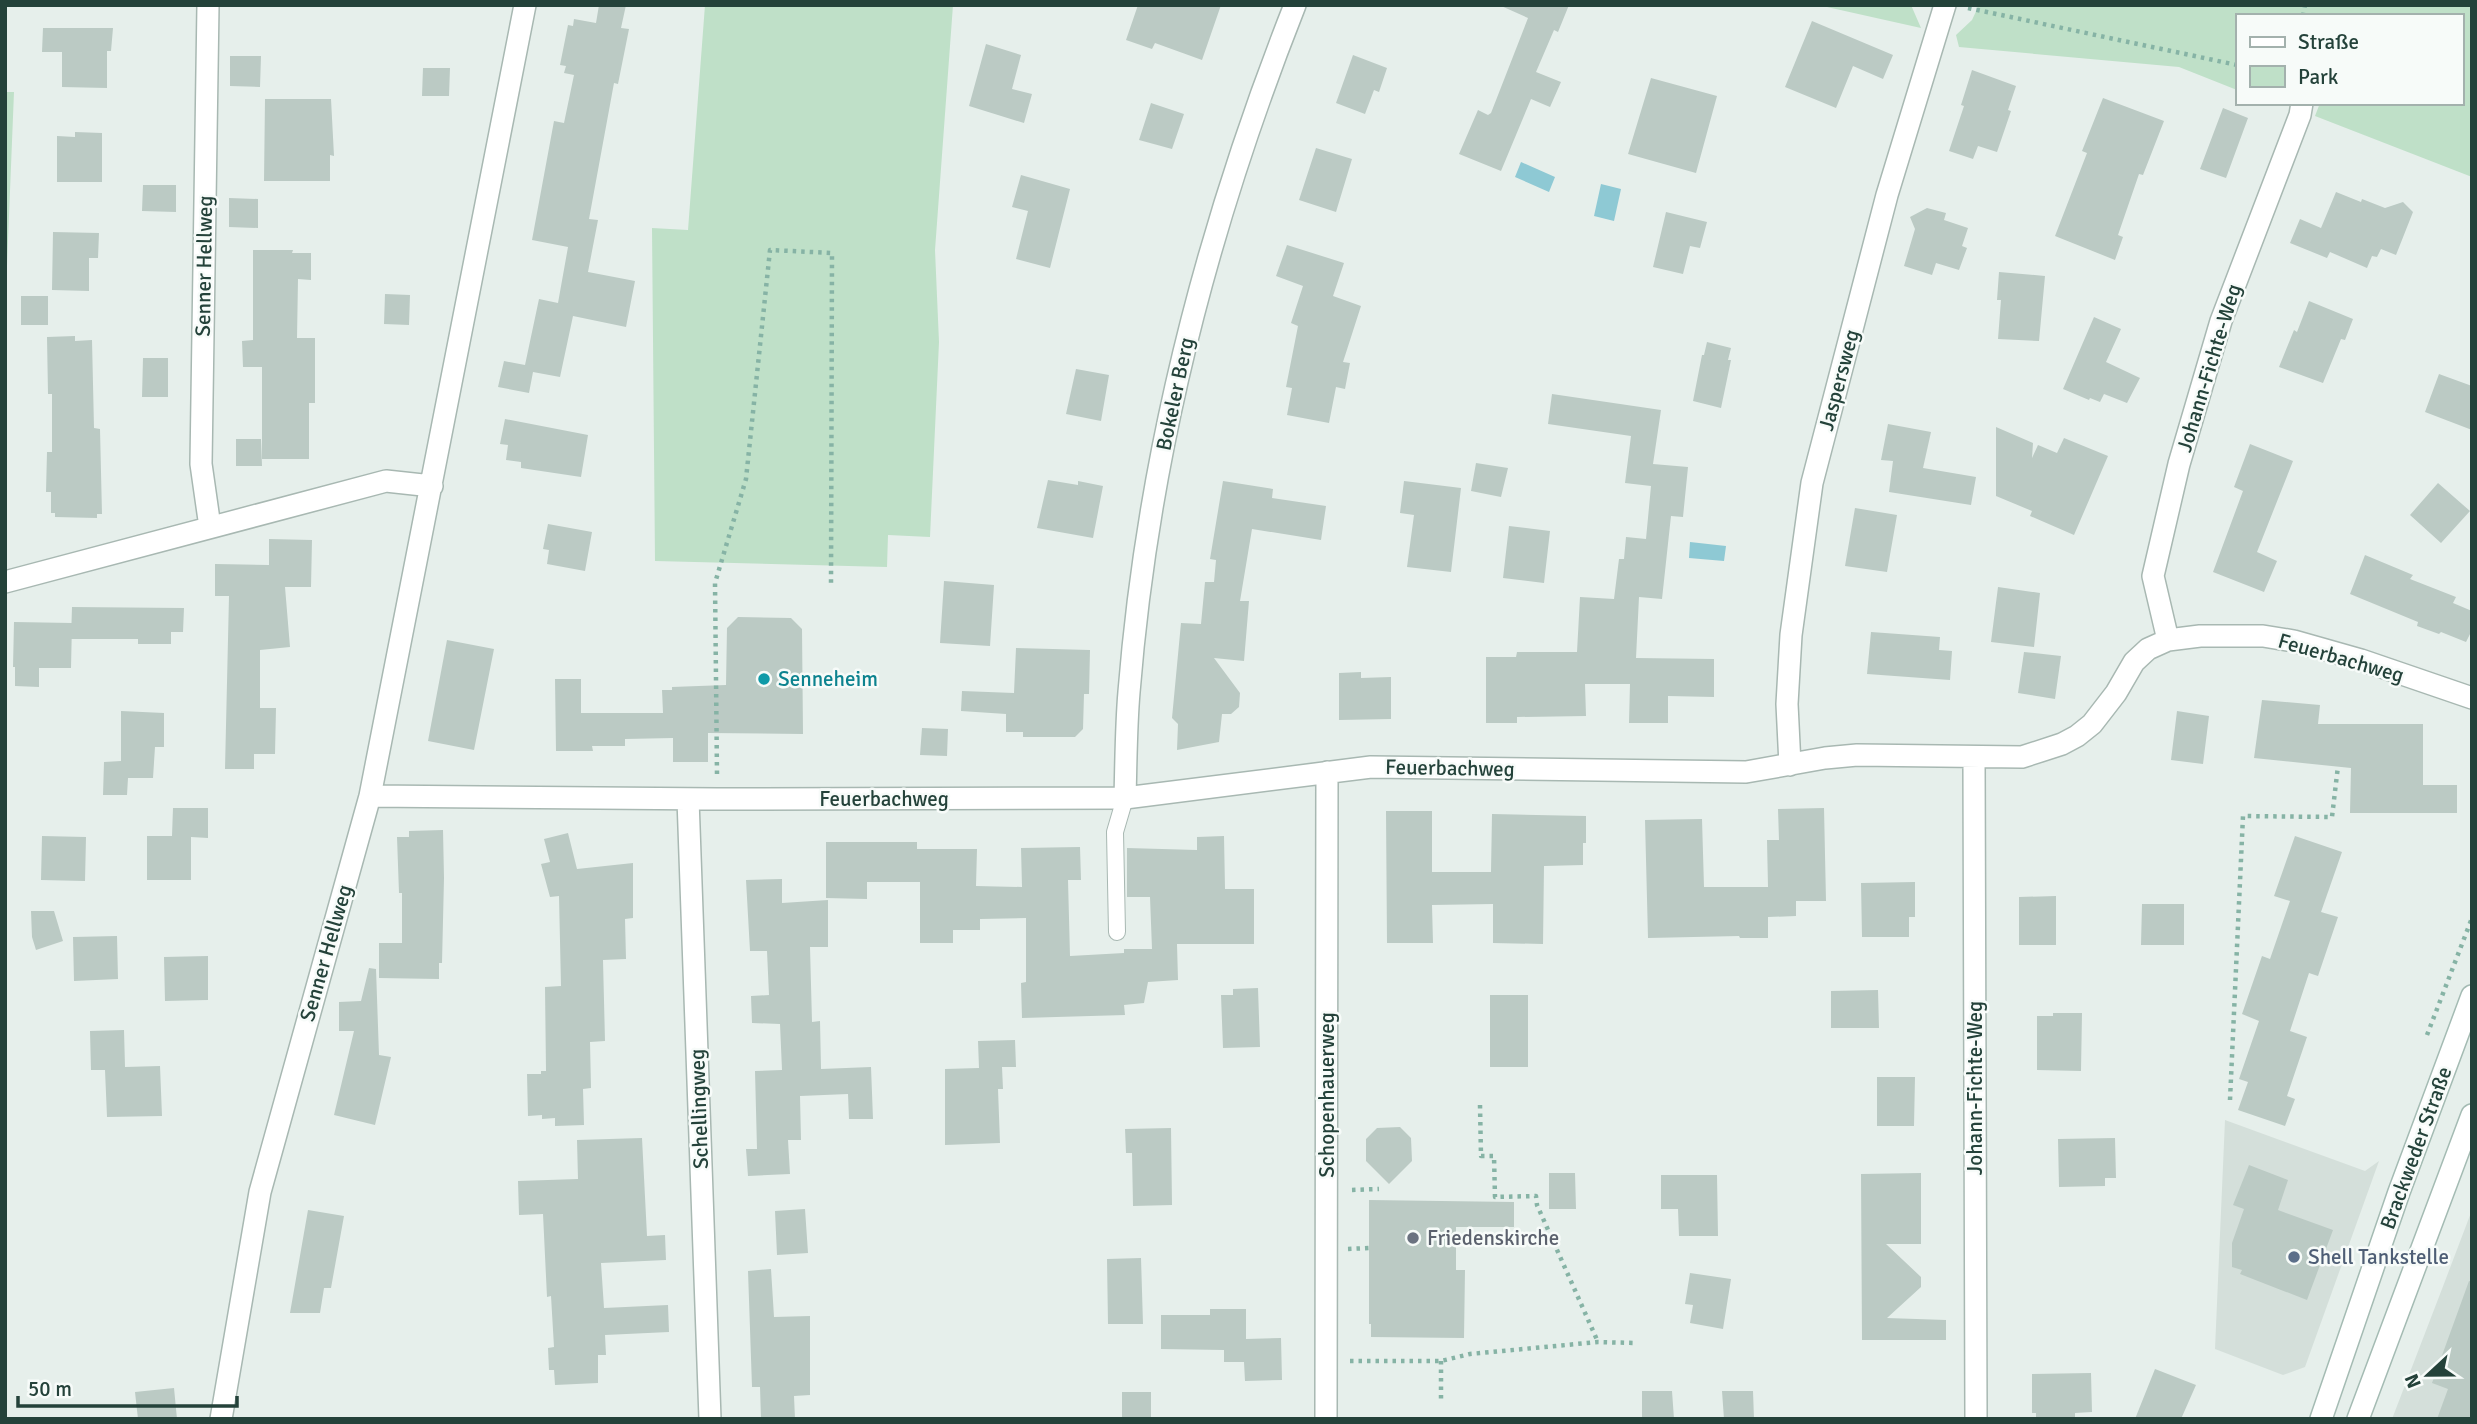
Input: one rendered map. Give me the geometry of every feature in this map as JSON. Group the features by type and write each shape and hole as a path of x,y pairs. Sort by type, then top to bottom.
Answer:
{"street":[{"name":"Senner Hellweg","path":"208,5 201,464 210,527"},
{"name":"Senner Hellweg","path":"221,1419 260,1192 370,796 525,5"},
{"name":"Bokeler Berg","path":"1125,798 1128,694 1139,594 1167,422 1190,321 1226,197 1254,111 1295,5"},
{"name":"Jaspersweg","path":"1790,765 1787,704 1791,635 1812,483 1887,195 1945,5"},
{"name":"Johann-Fichte-Weg","path":"2168,640 2153,576 2179,464 2221,321 2302,105"},
{"path":"5,582 386,481 432,486"},
{"name":"Feuerbachweg","path":"370,796 688,799 1125,798 1371,767 1746,772 1857,755 2022,757 2062,744 2092,724 2134,662 2148,649 2168,640 2230,635 2294,641 2361,660 2472,698"},
{"name":"Johann-Fichte-Weg","path":"1974,757 1976,1419"},
{"name":"Schopenhauerweg","path":"1326,1419 1327,772"},
{"name":"Schellingweg","path":"688,799 710,1419"},
{"name":"Brackweder Straße","path":"2321,1419 2399,1192 2472,996"},
{"name":"Brackweder Straße","path":"2358,1419 2472,1115"}],"lane":[{"path":"1117,932 1115,832 1125,798"}],"path":[{"path":"1957,5 2236,65"},
{"path":"717,799 715,583 746,479 770,250 832,253 831,585"},
{"path":"2230,1100 2243,816 2332,817 2338,766"},
{"path":"1480,1105 1481,1156 1494,1156 1495,1200 1536,1196 1537,1205 1598,1342"},
{"path":"1326,1361 1441,1361 1470,1354 1598,1342 1635,1343"},
{"path":"1441,1361 1441,1399"}],"shaded area":[{"path":"2225,1120 2365,1171 2379,1161 2305,1367 2283,1375 2215,1349"},
{"path":"2472,1210 2472,1419 2392,1419 2442,1289"}],"green space":[{"path":"705,5 953,5 935,250 939,342 930,537 888,535 887,567 655,561 652,228 688,230"},
{"path":"1818,5 1911,5 1921,28"},
{"path":"1979,5 2472,5 2472,177 2315,116 2319,105 2463,105 2463,14 2236,14 2236,90 2179,67 1959,47 1956,35 1972,20"},
{"path":"5,92 14,92 5,315"}],"water":[{"path":"1521,162 1555,177 1549,192 1515,177"},
{"path":"1601,184 1621,189 1614,221 1594,216"},
{"path":"1690,542 1726,546 1724,561 1689,558"}],"building":[{"path":"599,5 626,5 621,28 629,29 618,84 614,83 589,219 598,220 588,272 635,281 626,327 573,316 560,377 533,372 529,393 498,387 504,361 525,365 539,299 558,303 568,247 532,240 554,121 564,123 574,75 564,73 566,66 560,65 568,25 573,26 574,19 596,23"},
{"path":"1138,5 1221,5 1202,60 1155,43 1152,49 1126,40"},
{"path":"1499,5 1569,5 1558,32 1554,30 1536,72 1561,82 1550,107 1531,99 1501,171 1459,154 1478,110 1488,115 1491,113 1528,18"},
{"path":"1812,21 1893,55 1883,79 1853,66 1836,108 1785,87"},
{"path":"43,28 113,28 111,51 107,51 107,88 62,87 62,52 42,52"},
{"path":"986,44 1021,55 1012,89 1032,94 1024,123 969,106"},
{"path":"1353,55 1387,68 1379,92 1374,90 1365,114 1336,103"},
{"path":"230,56 261,56 260,87 230,86"},
{"path":"423,68 450,68 449,96 422,96"},
{"path":"1972,70 2016,86 2008,110 2011,111 1997,152 1978,146 1973,159 1949,151 1964,106 1961,105"},
{"path":"1651,78 1717,96 1696,173 1628,154"},
{"path":"2103,98 2164,121 2143,175 2139,174 2118,235 2123,237 2115,260 2055,236 2087,153 2082,151"},
{"path":"265,99 331,99 334,156 330,155 330,181 264,181"},
{"path":"1151,103 1184,114 1172,149 1139,140"},
{"path":"2223,108 2248,118 2226,178 2200,169"},
{"path":"75,132 102,133 102,182 57,182 57,136 75,137"},
{"path":"1316,148 1352,159 1336,212 1299,200"},
{"path":"1021,175 1070,189 1050,268 1016,259 1028,211 1012,207"},
{"path":"143,185 176,185 176,212 142,211"},
{"path":"2336,192 2385,208 2403,202 2413,212 2396,255 2381,249 2377,257 2372,256 2367,268 2330,252 2327,258 2290,243 2300,219 2321,228"},
{"path":"229,198 258,199 258,228 229,227"},
{"path":"1927,208 1946,213 1944,220 1968,228 1962,246 1967,248 1959,270 1936,263 1932,275 1904,266 1915,229 1910,217"},
{"path":"1666,212 1707,222 1700,248 1690,246 1683,274 1653,267"},
{"path":"53,232 99,233 98,258 89,258 89,291 52,290"},
{"path":"1287,245 1344,263 1333,296 1361,306 1343,362 1350,363 1345,389 1336,387 1329,423 1287,415 1292,388 1286,387 1298,326 1291,323 1303,286 1276,276"},
{"path":"253,250 311,253 311,280 298,279 297,338 315,338 315,403 309,403 309,459 262,459 262,367 243,367 242,341 253,340"},
{"path":"1999,272 2045,276 2039,341 1998,339 2001,300 1997,300"},
{"path":"385,294 410,295 409,325 384,324"},
{"path":"21,296 48,296 48,325 21,325"},
{"path":"2309,301 2353,319 2345,340 2341,339 2323,383 2279,367"},
{"path":"2094,317 2121,329 2106,362 2140,378 2127,403 2104,394 2100,402 2090,398 2089,400 2063,389"},
{"path":"75,336 75,341 92,340 94,428 100,429 102,514 97,514 97,518 55,517 55,513 51,513 51,492 46,492 47,452 52,452 52,394 48,394 47,337"},
{"path":"1707,342 1731,348 1721,408 1693,401"},
{"path":"143,358 168,358 168,397 142,397"},
{"path":"1076,369 1109,375 1101,421 1066,414"},
{"path":"2439,374 2472,386 2472,430 2425,412"},
{"path":"1552,394 1661,410 1653,464 1688,467 1683,517 1671,516 1662,599 1639,597 1636,658 1714,659 1714,697 1668,696 1668,723 1629,723 1630,684 1585,684 1586,716 1517,717 1517,723 1486,723 1486,657 1516,657 1517,652 1577,652 1580,597 1614,599 1619,559 1624,559 1626,537 1646,539 1651,486 1625,483 1631,436 1548,424"},
{"path":"505,419 588,435 581,477 521,468 521,462 506,460 508,445 500,444"},
{"path":"1888,424 1931,432 1923,468 1976,477 1971,505 1889,492 1893,461 1881,460"},
{"path":"1996,427 2033,443 2032,458 2038,445 2057,453 2064,438 2108,456 2074,535 2030,516 2032,511 1996,496"},
{"path":"236,439 261,439 262,466 236,466"},
{"path":"2250,444 2293,461 2257,552 2277,561 2264,592 2213,572 2243,491 2234,487"},
{"path":"1476,463 1508,468 1501,497 1471,491"},
{"path":"1048,480 1078,485 1078,481 1103,486 1093,538 1037,528"},
{"path":"1223,481 1273,489 1272,498 1326,506 1321,540 1252,529 1240,601 1249,601 1244,661 1214,658 1240,693 1239,707 1231,714 1222,714 1219,742 1177,750 1178,724 1172,718 1181,623 1201,624 1205,582 1214,582 1216,560 1210,559"},
{"path":"1404,481 1461,488 1451,572 1407,567 1414,515 1400,513"},
{"path":"2438,483 2470,511 2441,543 2410,515"},
{"path":"1855,508 1897,515 1887,572 1845,566"},
{"path":"548,524 592,532 585,571 547,564 549,550 543,549"},
{"path":"1509,526 1550,531 1544,583 1503,578"},
{"path":"269,539 312,540 311,587 285,587 290,647 260,650 260,708 276,708 275,754 254,754 254,769 225,769 229,596 215,596 215,564 269,565"},
{"path":"2365,555 2413,575 2410,579 2456,597 2453,603 2472,611 2472,630 2466,642 2417,626 2418,622 2350,594"},
{"path":"944,581 994,585 990,646 940,643"},
{"path":"1998,587 2040,593 2034,647 1991,642"},
{"path":"72,607 184,608 183,632 171,632 171,644 138,644 138,639 71,639"},
{"path":"738,617 791,618 802,629 803,734 708,733 708,762 673,762 673,738 625,739 625,746 592,746 593,751 556,751 555,679 581,679 581,713 663,713 662,690 672,690 672,687 726,685 727,628"},
{"path":"14,622 72,623 71,668 39,668 39,687 15,686"},
{"path":"1871,632 1940,637 1939,650 1952,651 1950,680 1867,674"},
{"path":"447,640 494,649 474,750 428,741"},
{"path":"1016,648 1090,650 1089,694 1084,694 1083,729 1075,737 1023,737 1023,732 1006,732 1006,714 961,711 962,691 1014,693"},
{"path":"2024,652 2061,656 2055,699 2018,693"},
{"path":"1361,672 1361,678 1391,677 1391,719 1339,720 1339,673"},
{"path":"2262,700 2320,705 2318,724 2423,724 2423,785 2457,785 2457,813 2350,813 2351,768 2254,758"},
{"path":"121,711 164,713 164,747 155,747 153,778 128,778 127,795 103,795 104,762 121,761"},
{"path":"2177,711 2209,716 2203,764 2171,760"},
{"path":"922,728 948,729 947,756 920,755"},
{"path":"173,808 208,808 208,838 191,837 191,880 147,880 147,836 172,836"},
{"path":"1824,808 1826,901 1796,901 1796,916 1768,917 1768,938 1648,938 1645,820 1702,819 1704,887 1768,887 1767,840 1779,840 1778,809"},
{"path":"1386,811 1432,811 1432,872 1491,872 1492,814 1586,816 1583,865 1544,866 1543,944 1493,943 1493,904 1432,905 1433,943 1387,943"},
{"path":"443,830 442,963 439,963 439,979 379,978 379,943 402,943 402,893 399,893 397,837 409,837 409,831"},
{"path":"568,833 577,869 633,863 633,918 625,919 626,959 603,960 605,1041 590,1042 591,1088 583,1089 584,1125 555,1126 555,1118 528,1116 527,1074 541,1074 541,1071 546,1071 545,987 561,986 559,896 550,897 541,864 550,862 544,839"},
{"path":"42,836 86,837 85,881 41,880"},
{"path":"1224,836 1225,889 1254,889 1254,944 1177,944 1178,980 1148,982 1144,1003 1124,1005 1125,1015 1022,1018 1021,983 1026,982 1026,918 980,919 980,930 953,930 953,943 920,943 920,882 867,882 867,899 826,898 826,842 917,842 917,849 977,849 976,886 1022,887 1021,848 1080,847 1081,880 1068,880 1070,956 1124,953 1124,949 1152,949 1150,897 1127,897 1127,848 1197,850 1197,837"},
{"path":"2295,836 2342,852 2321,912 2338,917 2318,976 2309,973 2290,1031 2307,1037 2287,1096 2295,1099 2285,1126 2238,1110 2248,1082 2239,1079 2259,1021 2242,1014 2262,956 2270,959 2290,901 2274,896"},
{"path":"782,879 782,903 828,900 828,947 810,947 812,1022 820,1021 821,1069 871,1067 873,1119 849,1119 848,1094 800,1096 801,1140 788,1140 790,1174 748,1176 746,1149 757,1149 755,1071 782,1070 780,1024 752,1023 751,996 769,995 767,951 750,951 746,880"},
{"path":"1915,882 1915,917 1909,917 1909,937 1862,937 1861,883"},
{"path":"2056,896 2056,945 2019,945 2019,897"},
{"path":"2142,904 2184,904 2184,945 2141,945"},
{"path":"31,911 54,911 63,941 36,950 32,937"},
{"path":"117,936 118,979 74,981 73,937"},
{"path":"208,956 208,1000 165,1001 164,957"},
{"path":"369,968 376,969 379,1055 391,1057 375,1125 334,1115 354,1031 339,1031 339,1002 361,1001"},
{"path":"1258,988 1260,1047 1223,1048 1221,995 1233,995 1233,989"},
{"path":"1878,990 1879,1028 1831,1028 1831,991"},
{"path":"1490,995 1528,995 1528,1067 1490,1067"},
{"path":"2053,1013 2082,1013 2081,1071 2037,1070 2037,1016 2053,1016"},
{"path":"124,1030 125,1067 160,1066 162,1116 107,1117 105,1070 91,1070 90,1031"},
{"path":"1015,1040 1016,1067 1002,1067 1003,1089 998,1089 1000,1143 945,1145 945,1069 979,1068 978,1041"},
{"path":"1877,1077 1915,1077 1914,1126 1877,1126"},
{"path":"1400,1127 1411,1138 1412,1161 1389,1184 1366,1161 1366,1139 1377,1128"},
{"path":"1171,1128 1172,1205 1133,1206 1132,1153 1126,1153 1125,1129"},
{"path":"642,1138 647,1236 665,1235 666,1260 601,1263 604,1308 668,1305 669,1332 605,1335 606,1355 598,1355 598,1383 555,1385 554,1370 549,1370 548,1348 554,1347 551,1296 547,1297 543,1214 519,1215 518,1181 578,1179 577,1140"},
{"path":"2115,1138 2116,1178 2105,1178 2105,1186 2059,1187 2058,1139"},
{"path":"2249,1165 2288,1180 2278,1210 2333,1230 2307,1300 2240,1274 2242,1270 2232,1267 2232,1243 2244,1209 2233,1205"},
{"path":"1549,1173 1575,1173 1576,1209 1549,1209"},
{"path":"1921,1173 1921,1244 1886,1244 1921,1277 1921,1287 1887,1318 1946,1320 1946,1340 1862,1340 1861,1174"},
{"path":"1661,1175 1717,1175 1718,1236 1679,1236 1678,1209 1661,1209"},
{"name":"Friedenskirche","path":"1369,1200 1514,1202 1514,1227 1456,1227 1456,1270 1465,1270 1464,1338 1371,1337"},
{"path":"805,1209 808,1253 777,1255 775,1211"},
{"path":"308,1210 344,1216 331,1288 324,1288 320,1313 290,1313"},
{"path":"1141,1258 1143,1324 1108,1324 1107,1259"},
{"path":"771,1269 774,1317 810,1316 810,1395 794,1396 795,1419 761,1419 760,1387 752,1387 748,1271"},
{"path":"1690,1273 1731,1279 1723,1329 1690,1323 1693,1305 1685,1304"},
{"path":"2469,1281 2472,1282 2472,1419 2437,1419 2448,1389 2432,1383"},
{"path":"1210,1309 1246,1309 1246,1339 1281,1338 1282,1380 1245,1381 1244,1362 1224,1362 1224,1350 1161,1349 1161,1315 1210,1315"},
{"path":"2155,1369 2196,1385 2181,1419 2135,1419"},
{"path":"2091,1373 2092,1412 2075,1413 2075,1419 2036,1419 2036,1413 2032,1413 2032,1374"},
{"path":"174,1388 177,1419 138,1419 135,1392"},
{"path":"1642,1391 1672,1391 1674,1419 1642,1419"},
{"path":"1722,1391 1753,1391 1754,1419 1724,1419"},
{"path":"1122,1392 1151,1392 1151,1419 1122,1419"}],"place":[{"name":"Senneheim","path":"764,679"},
{"name":"Friedenskirche","path":"1413,1238"},
{"name":"Shell Tankstelle","path":"2294,1257"}]}
